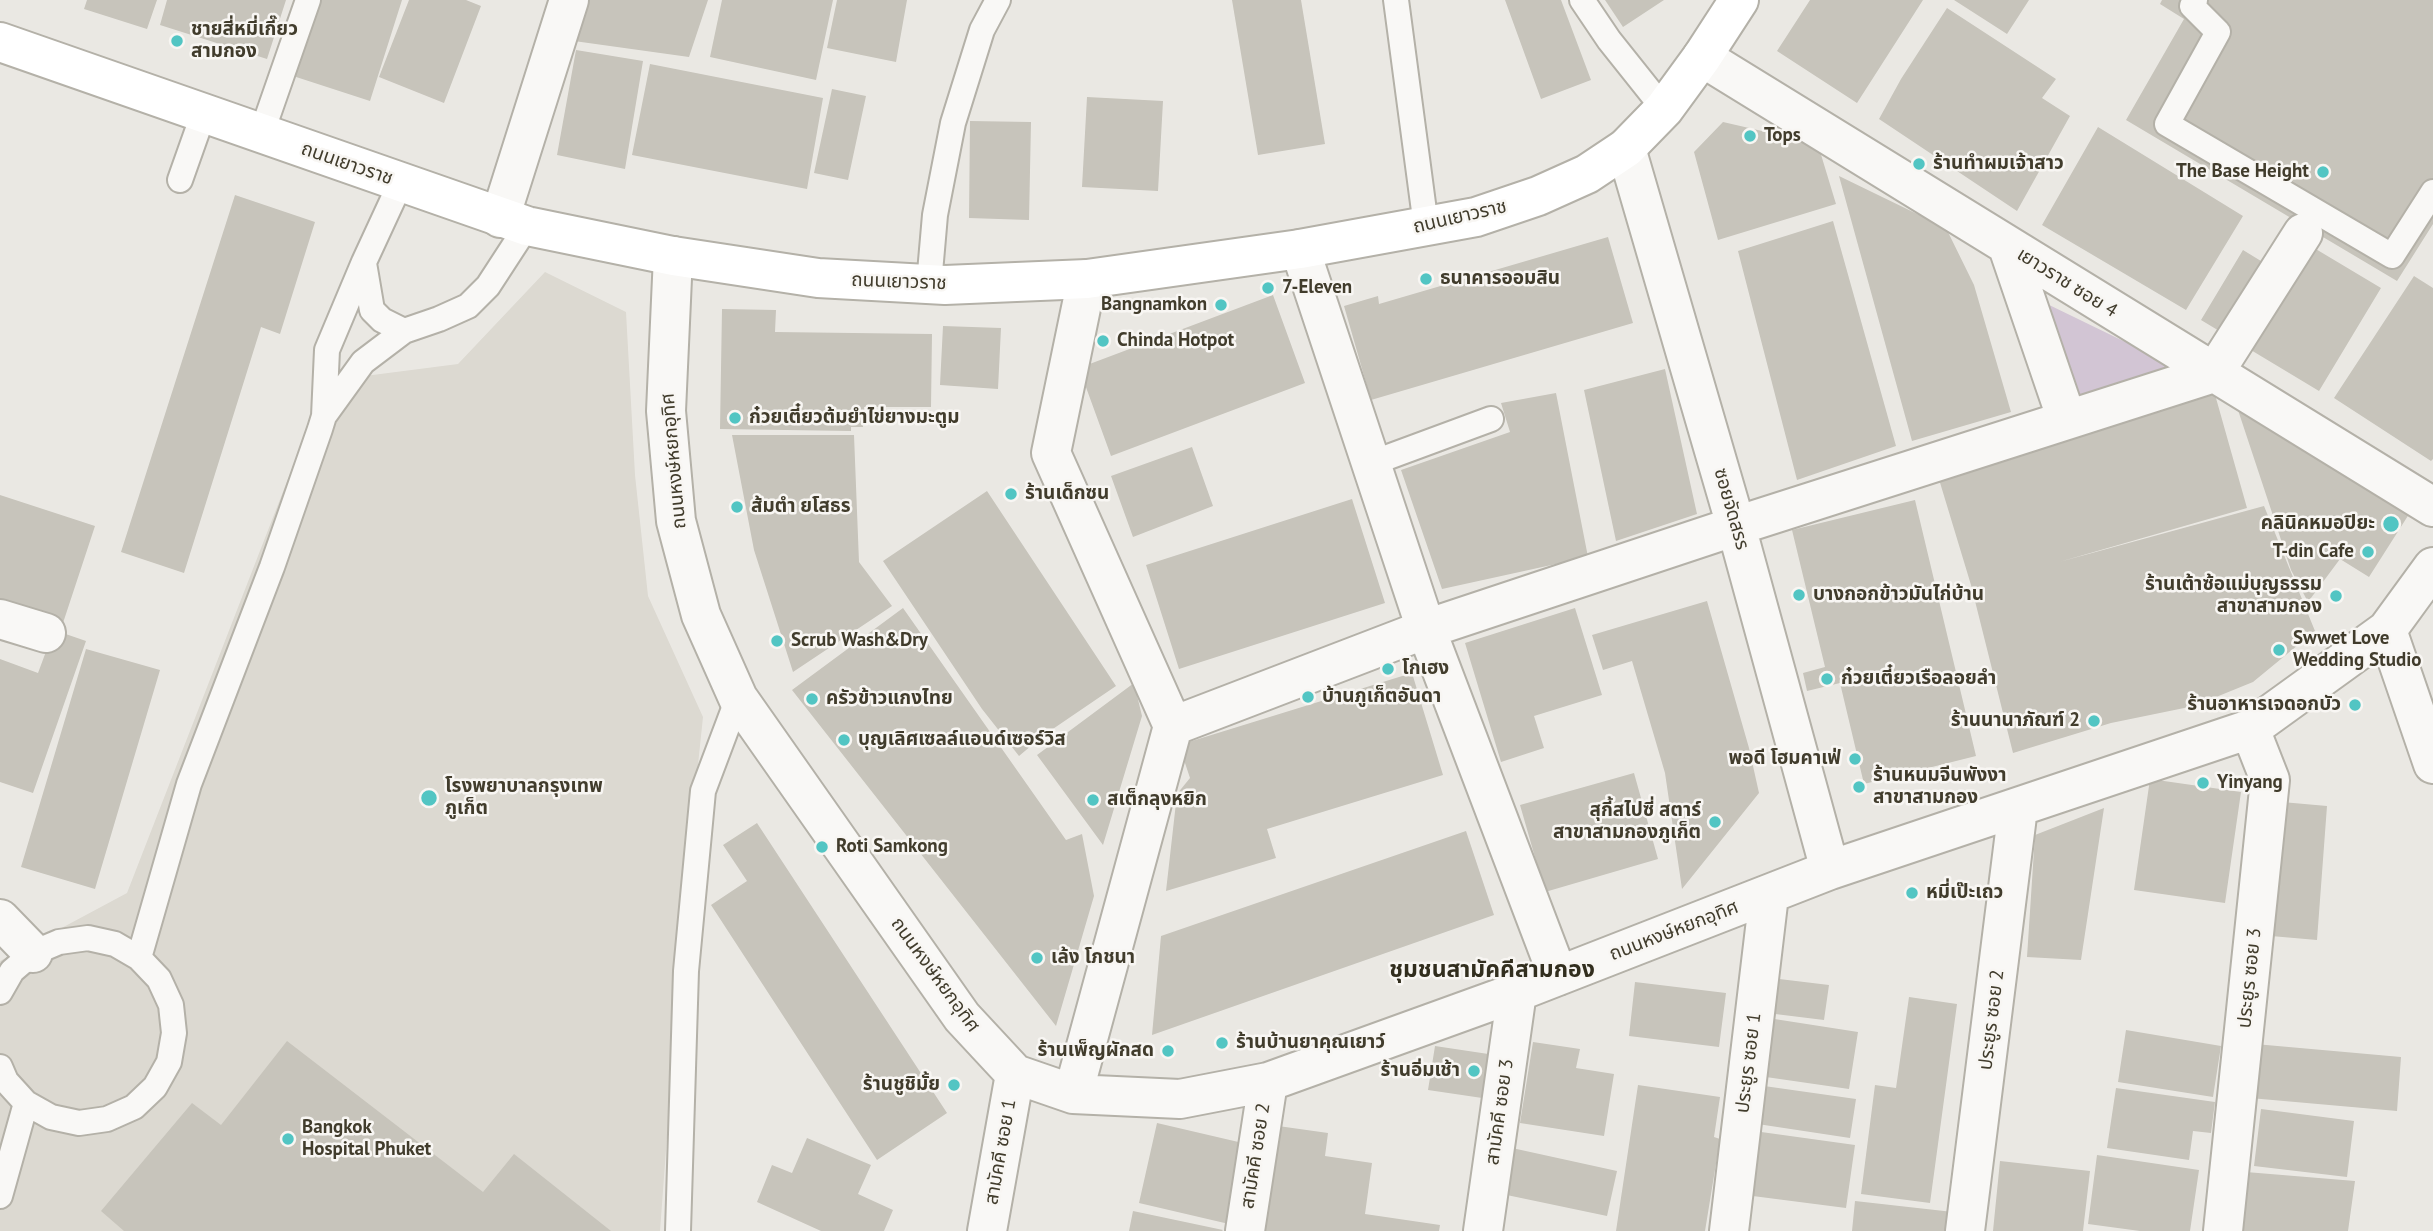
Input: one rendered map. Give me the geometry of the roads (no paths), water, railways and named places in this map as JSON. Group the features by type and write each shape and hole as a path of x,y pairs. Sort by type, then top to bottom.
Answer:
{"main road":[{"name":"ถนนเยาวราช","path":"0,42 513,222 673,256 818,278 929,284 1087,279 1300,249 1476,216 1538,196 1587,174 1626,148 1664,109 1739,0"}],"street":[{"path":"513,222 569,0"},
{"name":"เยาวราช ซอย 4","path":"1702,57 2433,508"},
{"name":"ซอยจัดสรร","path":"1626,148 1736,526 1830,870"},
{"path":"1174,726 1426,629 1736,526 2214,373 2303,233"},
{"path":"2008,247 2067,420"},
{"path":"1300,249 1426,629 1558,976"},
{"name":"ถนนหงษ์หยกอุทิศ","path":"673,256 666,411 676,521 701,615 738,698 961,1017 1014,1073 1073,1094 1180,1099 1268,1082 1517,992 1830,870 2250,729 2387,629 2433,567"},
{"path":"1073,1094 1174,726 1051,453 1087,279"},
{"path":"0,619 46,633"},
{"path":"2387,629 2433,764"},
{"name":"ประยูร ซอย 3","path":"2223,1231 2270,780 2250,729"},
{"name":"ประยูร ซอย 2","path":"1965,1231 2018,808"},
{"name":"ประยูร ซอย 1","path":"1729,1231 1769,895"},
{"path":"0,919 33,953"},
{"name":"สามัคคี ซอย 3","path":"1483,1231 1517,992"},
{"name":"สามัคคี ซอย 1","path":"987,1231 1014,1073"},
{"name":"สามัคคี ซอย 2","path":"1245,1231 1268,1082"},
{"path":"964,1231 997,1170"}],"lane":[{"path":"261,135 308,0"},
{"path":"929,284 935,215 953,123 982,30 998,0"},
{"path":"1396,0 1426,226"},
{"path":"1582,0 1609,40 1664,109"},
{"path":"2195,0 2192,6 2218,32 2167,124 2392,256 2433,192"},
{"path":"180,180 203,115"},
{"path":"139,958 190,784 272,567 324,416 327,350 401,182"},
{"path":"324,416 363,362 404,331 468,306 488,286 513,222"},
{"path":"364,262 372,310 382,320 404,331"},
{"path":"1372,463 1491,419"},
{"path":"678,1231 686,971 703,791 738,698"},
{"path":"0,992 12,971 33,953 59,942 88,938 115,944 139,958 159,979 171,1005 174,1033 169,1062 155,1087 134,1107 107,1119 79,1123 51,1117 26,1103 6,1081 0,1068"},
{"path":"0,1196 26,1103"}],"place":[{"name":"ชายสี่หมี่เกี๊ยว สามกอง","path":"177,41"},
{"name":"Tops","path":"1750,136"},
{"name":"ร้านทำผมเจ้าสาว","path":"1919,164"},
{"name":"The Base Height","path":"2323,172"},
{"name":"ธนาคารออมสิน","path":"1426,279"},
{"name":"7-Eleven","path":"1268,288"},
{"name":"Bangnamkon","path":"1221,305"},
{"name":"Chinda Hotpot","path":"1103,341"},
{"name":"ก๋วยเตี๋ยวต้มยำไข่ยางมะตูม","path":"735,418"},
{"name":"ร้านเด็กซน","path":"1011,494"},
{"name":"ส้มตำ ยโสธร","path":"737,507"},
{"name":"คลินิคหมอปิยะ","path":"2391,524"},
{"name":"T-din Cafe","path":"2368,552"},
{"name":"บางกอกข้าวมันไก่บ้าน","path":"1799,595"},
{"name":"ร้านเต้าซ้อแม่บุญธรรม สาขาสามกอง","path":"2336,596"},
{"name":"Scrub Wash&Dry","path":"777,641"},
{"name":"Swwet Love Wedding Studio","path":"2279,650"},
{"name":"โกเฮง","path":"1388,669"},
{"name":"ก๋วยเตี๋ยวเรือลอยลำ","path":"1827,679"},
{"name":"บ้านภูเก็ตอันดา","path":"1308,697"},
{"name":"ครัวข้าวแกงไทย","path":"812,699"},
{"name":"ร้านอาหารเจดอกบัว","path":"2355,705"},
{"name":"ร้านนานาภัณฑ์ 2","path":"2094,721"},
{"name":"บุญเลิศเซลล์แอนด์เซอร์วิส","path":"844,740"},
{"name":"พอดี โฮมคาเฟ่","path":"1855,759"},
{"name":"Yinyang","path":"2203,783"},
{"name":"ร้านหนมจีนพังงา สาขาสามกอง","path":"1859,787"},
{"name":"โรงพยาบาลกรุงเทพ ภูเก็ต","path":"429,798"},
{"name":"สเต็กลุงหยิก","path":"1093,800"},
{"name":"สุกี้สไปซี่ สตาร์ สาขาสามกองภูเก็ต","path":"1715,822"},
{"name":"Roti Samkong","path":"822,847"},
{"name":"หมี่เป๊ะเถว","path":"1912,893"},
{"name":"เล้ง โภชนา","path":"1037,958"},
{"name":"ร้านบ้านยาคุณเยาว์","path":"1222,1043"},
{"name":"ร้านเพ็ญผักสด","path":"1168,1051"},
{"name":"ร้านอิ่มเช้า","path":"1474,1071"},
{"name":"ร้านชูชิมั้ย","path":"954,1085"},
{"name":"Bangkok Hospital Phuket","path":"288,1139"}],"district":[{"name":"ชุมชนสามัคคีสามกอง","path":"1492,970"}]}
